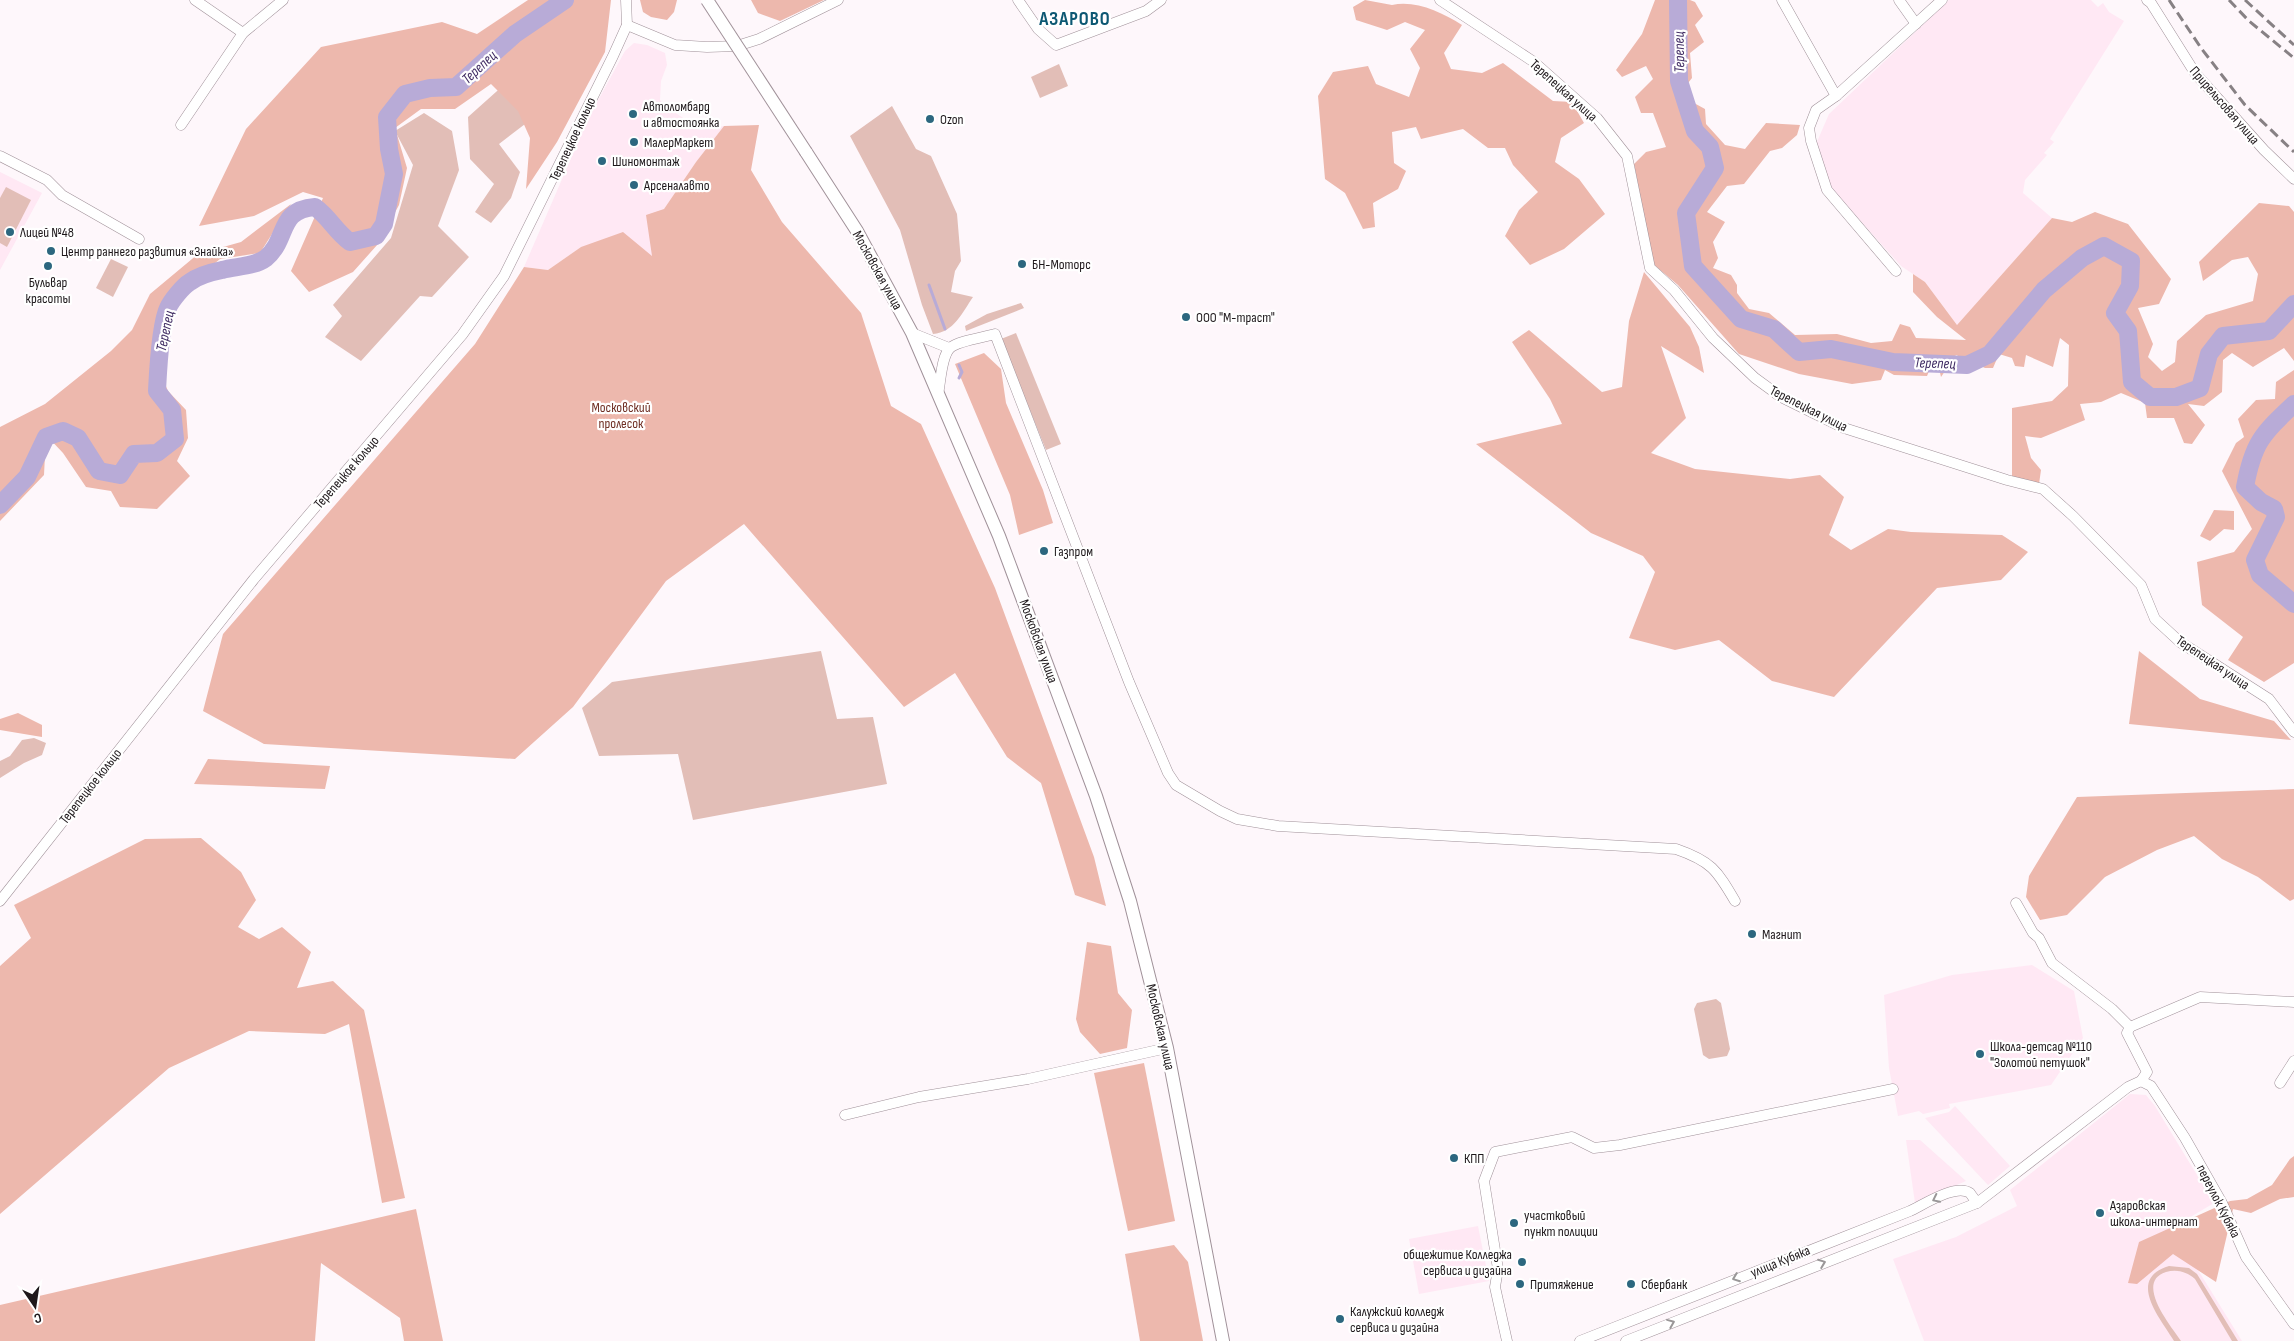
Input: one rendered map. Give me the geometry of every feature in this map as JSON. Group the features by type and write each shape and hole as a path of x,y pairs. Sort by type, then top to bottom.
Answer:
{"main road":[{"name":"Московская улица","path":"707,0 857,231 912,333 999,536 1096,796 1130,901 1167,1048 1223,1341"}],"street":[{"path":"195,0 243,33"},
{"path":"181,125 243,33 283,0"},
{"path":"627,25 676,45 707,48 737,46 759,39 838,0"},
{"path":"1018,0 1038,29 1056,46 1146,11 1161,0"},
{"name":"Терепецкая улица","path":"1440,0 1534,62 1597,118 1627,156 1650,268 1674,290 1713,338 1755,378 1781,397 1844,428 1944,461 2042,489 2073,516 2141,585 2155,619 2180,642 2269,699 2294,732"},
{"path":"1782,0 1836,96"},
{"path":"1899,0 1916,24"},
{"path":"1896,271 1827,190 1811,141 1809,128 1816,110 1836,96 1942,0"},
{"name":"Прирельсовая улица","path":"2147,0 2151,3 2195,73 2264,150 2294,179"},
{"name":"Терепецкое кольцо","path":"0,901 254,579 462,335 504,276 537,213 627,25 627,3"},
{"path":"0,156 47,180 62,195 139,239"},
{"path":"912,333 949,348"},
{"path":"938,394 949,348 956,344 995,334 1129,682 1168,773 1176,785 1237,819 1278,826 1676,849 1696,856 1710,864 1735,901"},
{"path":"2016,903 2033,933 2039,938 2052,963 2112,1009 2130,1027"},
{"path":"2140,1081 2147,1072 2127,1033 2130,1027 2200,997 2294,1002"},
{"path":"845,1115 919,1096 1028,1079 1167,1048"},
{"path":"2280,1083 2294,1061"},
{"name":"улица Кубяка","path":"1626,1341 1977,1203 2012,1179 2128,1087 2140,1081"},
{"name":"переулок Кубяка","path":"2140,1081 2150,1086 2185,1138 2222,1203 2246,1257 2294,1324"},
{"path":"1507,1341 1495,1286 1498,1269 1484,1182 1495,1152 1572,1137 1594,1148 1620,1145 1893,1089"},
{"name":"улица Кубяка","path":"1580,1341 1910,1211 1947,1193 1958,1190 1969,1193 1977,1203"}],"shaded area":[{"path":"1949,0 2091,0 2098,7 2103,3 2109,12 2124,21 2050,139 2054,142 2044,153 2047,155 2025,180 2023,193 2052,218 1957,325 1925,282 1901,266 1830,187 1816,144 1829,114"},
{"path":"634,43 647,45 665,53 667,65 661,81 660,100 666,106 700,130 724,126 696,162 664,209 652,256 581,247 548,270 524,267 589,117 625,51"},
{"path":"1059,64 1068,86 1040,98 1031,77"},
{"path":"506,83 529,121 499,144 520,172 511,198 491,223 475,212 494,184 470,159 468,117"},
{"path":"892,106 916,149 931,156 957,214 961,261 955,271 951,292 973,297 952,326 947,330 933,334 922,305 900,230 850,136"},
{"path":"424,113 452,131 459,170 438,226 469,257 432,297 420,296 361,361 325,337 342,316 333,305 391,238 413,165 395,131"},
{"name":"Лицей №48","path":"0,172 42,193 0,270"},
{"path":"6,187 31,200 7,247 0,243 0,198"},
{"path":"111,259 128,267 113,297 96,288"},
{"path":"1021,303 1024,308 966,331 965,326 987,314"},
{"path":"1016,333 1061,444 1046,450 1001,339"},
{"path":"821,651 837,719 873,717 887,784 693,820 678,754 599,756 582,708 612,682"},
{"path":"34,738 46,743 42,755 24,763 0,778 0,761 10,756 22,740"},
{"name":"Школа-детсад №110 \"Золотой петушок\"","path":"2032,965 2074,991 2083,1038 2051,1085 1949,1104 1950,1108 1923,1114 1919,1111 1898,1116 1889,1068 1884,995 1952,975"},
{"path":"1716,999 1721,1003 1730,1049 1727,1056 1709,1059 1703,1055 1694,1009 1697,1003"},
{"name":"Азаровская школа-интернат","path":"2130,1094 2146,1095 2155,1106 2214,1203 2172,1228 2242,1341 1924,1341 1893,1259 1956,1237 2017,1206 2010,1190"},
{"path":"1955,1106 2010,1166 1988,1185 1925,1118 1949,1112"},
{"path":"1906,1140 1920,1140 1966,1181 1915,1203"},
{"path":"1478,1226 1489,1281 1419,1294 1409,1239"},
{"path":"2169,1266 2189,1268 2197,1274 2238,1341 2232,1341 2195,1279 2185,1273 2174,1271 2166,1272 2157,1277 2153,1285 2154,1294 2163,1315 2181,1341 2174,1341 2155,1311 2148,1289 2150,1280 2156,1272"}],"green space":[{"path":"528,0 611,0 605,52 557,142 526,189 530,138 518,111 491,84 455,109 421,109 395,128 407,168 399,205 378,244 353,272 309,292 291,271 323,198 303,192 254,216 199,226 246,129 321,47 442,22 477,34"},
{"path":"640,0 677,0 674,12 667,20 651,17 643,12"},
{"path":"751,0 824,0 780,21 758,13"},
{"path":"1365,0 1392,5 1410,4 1428,8 1462,25 1444,53 1451,69 1482,73 1503,63 1553,101 1572,102 1584,123 1561,138 1555,162 1579,179 1605,214 1564,249 1530,265 1505,236 1519,210 1538,192 1513,165 1505,148 1488,148 1463,129 1421,139 1416,127 1392,132 1394,163 1406,171 1398,189 1373,203 1375,227 1363,229 1345,193 1325,179 1318,96 1333,72 1368,66 1376,84 1409,97 1420,68 1410,49 1425,30 1405,22 1387,30 1356,20 1353,7"},
{"path":"1655,0 1690,0 1695,2 1703,16 1695,25 1704,42 1690,53 1692,78 1688,83 1694,103 1705,109 1706,124 1725,145 1745,149 1766,123 1800,125 1797,135 1782,148 1770,151 1744,184 1727,186 1707,212 1725,222 1713,242 1718,258 1713,268 1731,275 1737,285 1737,293 1749,309 1769,313 1795,335 1837,334 1871,343 1892,341 1900,324 1910,327 1916,338 1966,340 1937,317 1913,292 1913,274 1925,282 1957,325 2052,218 2072,222 2095,212 2128,224 2171,279 2159,304 2138,308 2153,344 2148,357 2162,371 2175,362 2177,341 2206,315 2253,301 2258,274 2248,257 2232,260 2203,281 2199,262 2259,203 2289,206 2294,212 2294,361 2284,348 2253,367 2232,353 2223,360 2222,392 2204,406 2188,404 2205,425 2192,444 2184,443 2174,418 2147,418 2145,403 2121,393 2101,402 2080,404 2085,420 2041,438 2025,436 2031,458 2041,470 2039,484 2012,478 2012,408 2052,401 2068,386 2069,345 2060,338 2053,367 2026,355 2024,367 2015,366 2012,358 1999,354 1993,368 1985,368 1956,355 1941,377 1936,355 1927,376 1894,375 1885,370 1881,380 1852,384 1799,374 1739,354 1678,285 1653,264 1634,164 1646,152 1666,147 1653,113 1641,113 1635,97 1653,79 1646,66 1622,77 1616,70 1642,34"},
{"name":"Московский пролесок","path":"759,125 751,170 782,222 861,313 891,406 921,424 995,588 1094,857 1106,906 1075,895 1041,783 1007,757 955,673 904,707 744,524 666,581 573,707 515,759 264,744 203,711 223,634 475,344 524,267 548,270 581,247 623,232 652,256 646,215 664,209 696,162 724,126"},
{"path":"291,204 260,253 220,259 180,292 160,372 168,391 186,410 188,438 177,461 190,476 157,509 120,507 111,491 86,487 63,453 46,435 44,475 0,521 0,427 45,404 111,351 132,330 150,294 198,254 241,242"},
{"path":"1644,272 1690,327 1699,347 1704,373 1661,346 1686,418 1651,453 1695,469 1790,479 1820,475 1844,497 1829,535 1851,550 1888,529 1911,532 2002,535 2028,552 2001,580 1937,588 1834,697 1772,681 1719,640 1675,650 1629,638 1655,572 1643,556 1591,533 1476,444 1562,424 1550,399 1512,342 1529,330 1602,392 1622,387 1629,321"},
{"path":"984,353 1001,369 1006,403 1043,490 1053,523 1019,535 1010,495 955,364"},
{"path":"2294,370 2294,663 2264,682 2228,660 2243,637 2202,605 2197,562 2234,552 2252,529 2222,471 2236,443 2244,437 2238,419 2256,400 2275,399 2276,382"},
{"path":"2214,510 2234,511 2234,530 2224,529 2210,541 2200,536"},
{"path":"2139,651 2200,699 2274,721 2291,740 2129,724"},
{"path":"18,713 42,725 42,737 0,730 0,719"},
{"path":"208,759 330,766 325,789 194,784"},
{"path":"2294,789 2294,899 2290,901 2258,877 2222,859 2194,836 2157,850 2105,877 2067,915 2040,920 2026,897 2029,876 2077,797"},
{"path":"201,838 241,872 256,900 238,927 259,939 282,927 311,952 297,988 333,981 364,1010 405,1198 382,1203 349,1024 325,1034 249,1031 169,1068 0,1214 0,966 31,938 14,905 145,839"},
{"path":"1087,942 1111,946 1118,993 1132,1010 1127,1048 1100,1054 1080,1032 1076,1019"},
{"path":"1144,1063 1175,1221 1128,1231 1094,1073"},
{"path":"2294,1156 2294,1197 2280,1199 2251,1213 2233,1209 2216,1282 2173,1254 2137,1284 2128,1283 2139,1242 2230,1201 2247,1199 2272,1185"},
{"path":"416,1209 443,1341 404,1341 400,1318 321,1263 315,1341 0,1341 0,1305"},
{"path":"1174,1245 1188,1262 1203,1341 1140,1341 1125,1254"}],"waterway":[{"name":"Терепец","path":"0,505 27,477 46,437 63,431 78,438 99,471 120,475 134,454 157,453 175,439 172,410 157,391 160,348 165,316 174,298 181,290 201,276 250,265 266,258 278,242 289,219 303,209 315,207 350,242 376,236 384,224 394,174 389,149 387,117 405,94 430,88 456,87 515,34 565,0"},
{"name":"Терепец","path":"1678,0 1679,81 1695,131 1710,147 1715,168 1686,213 1693,266 1741,319 1774,329 1799,352 1831,349 1893,362 1967,365 1990,354 2044,290 2082,258 2104,246 2131,261 2130,286 2115,313 2128,331 2132,382 2150,397 2176,397 2200,388 2209,354 2223,336 2269,331 2294,304"},
{"path":"929,285 945,329"},
{"path":"959,365 962,372 959,378"},
{"name":"Терепец","path":"2294,404 2260,440 2248,472 2245,487 2261,502 2274,509 2276,517 2255,560 2260,575 2294,604"}],"railway":[{"path":"2169,0 2201,48 2245,105 2294,152"},
{"path":"2229,0 2249,21 2294,58"},
{"path":"2245,0 2294,45"}],"place":[{"name":"Автоломбард и автостоянка","path":"633,114"},
{"name":"Ozon","path":"930,119"},
{"name":"МалерМаркет","path":"634,142"},
{"name":"Шиномонтаж","path":"602,161"},
{"name":"Арсеналавто","path":"634,185"},
{"name":"Лицей №48","path":"10,232"},
{"name":"Центр раннего развития «Знайка»","path":"51,251"},
{"name":"БН-Моторс","path":"1022,264"},
{"name":"Бульвар красоты","path":"48,266"},
{"name":"ООО \"М-траст\"","path":"1186,317"},
{"name":"Газпром","path":"1044,551"},
{"name":"Магнит","path":"1752,934"},
{"name":"Школа-детсад №110 \"Золотой петушок\"","path":"1980,1054"},
{"name":"КПП","path":"1454,1158"},
{"name":"Азаровская школа-интернат","path":"2100,1213"},
{"name":"участковый пункт полиции","path":"1514,1223"},
{"name":"общежитие Колледжа сервиса и дизайна","path":"1522,1262"},
{"name":"Притяжение","path":"1520,1284"},
{"name":"Сбербанк","path":"1631,1284"},
{"name":"Калужский колледж сервиса и дизайна","path":"1340,1319"}],"district":[{"name":"АЗАРОВО","path":"1075,18"}]}
